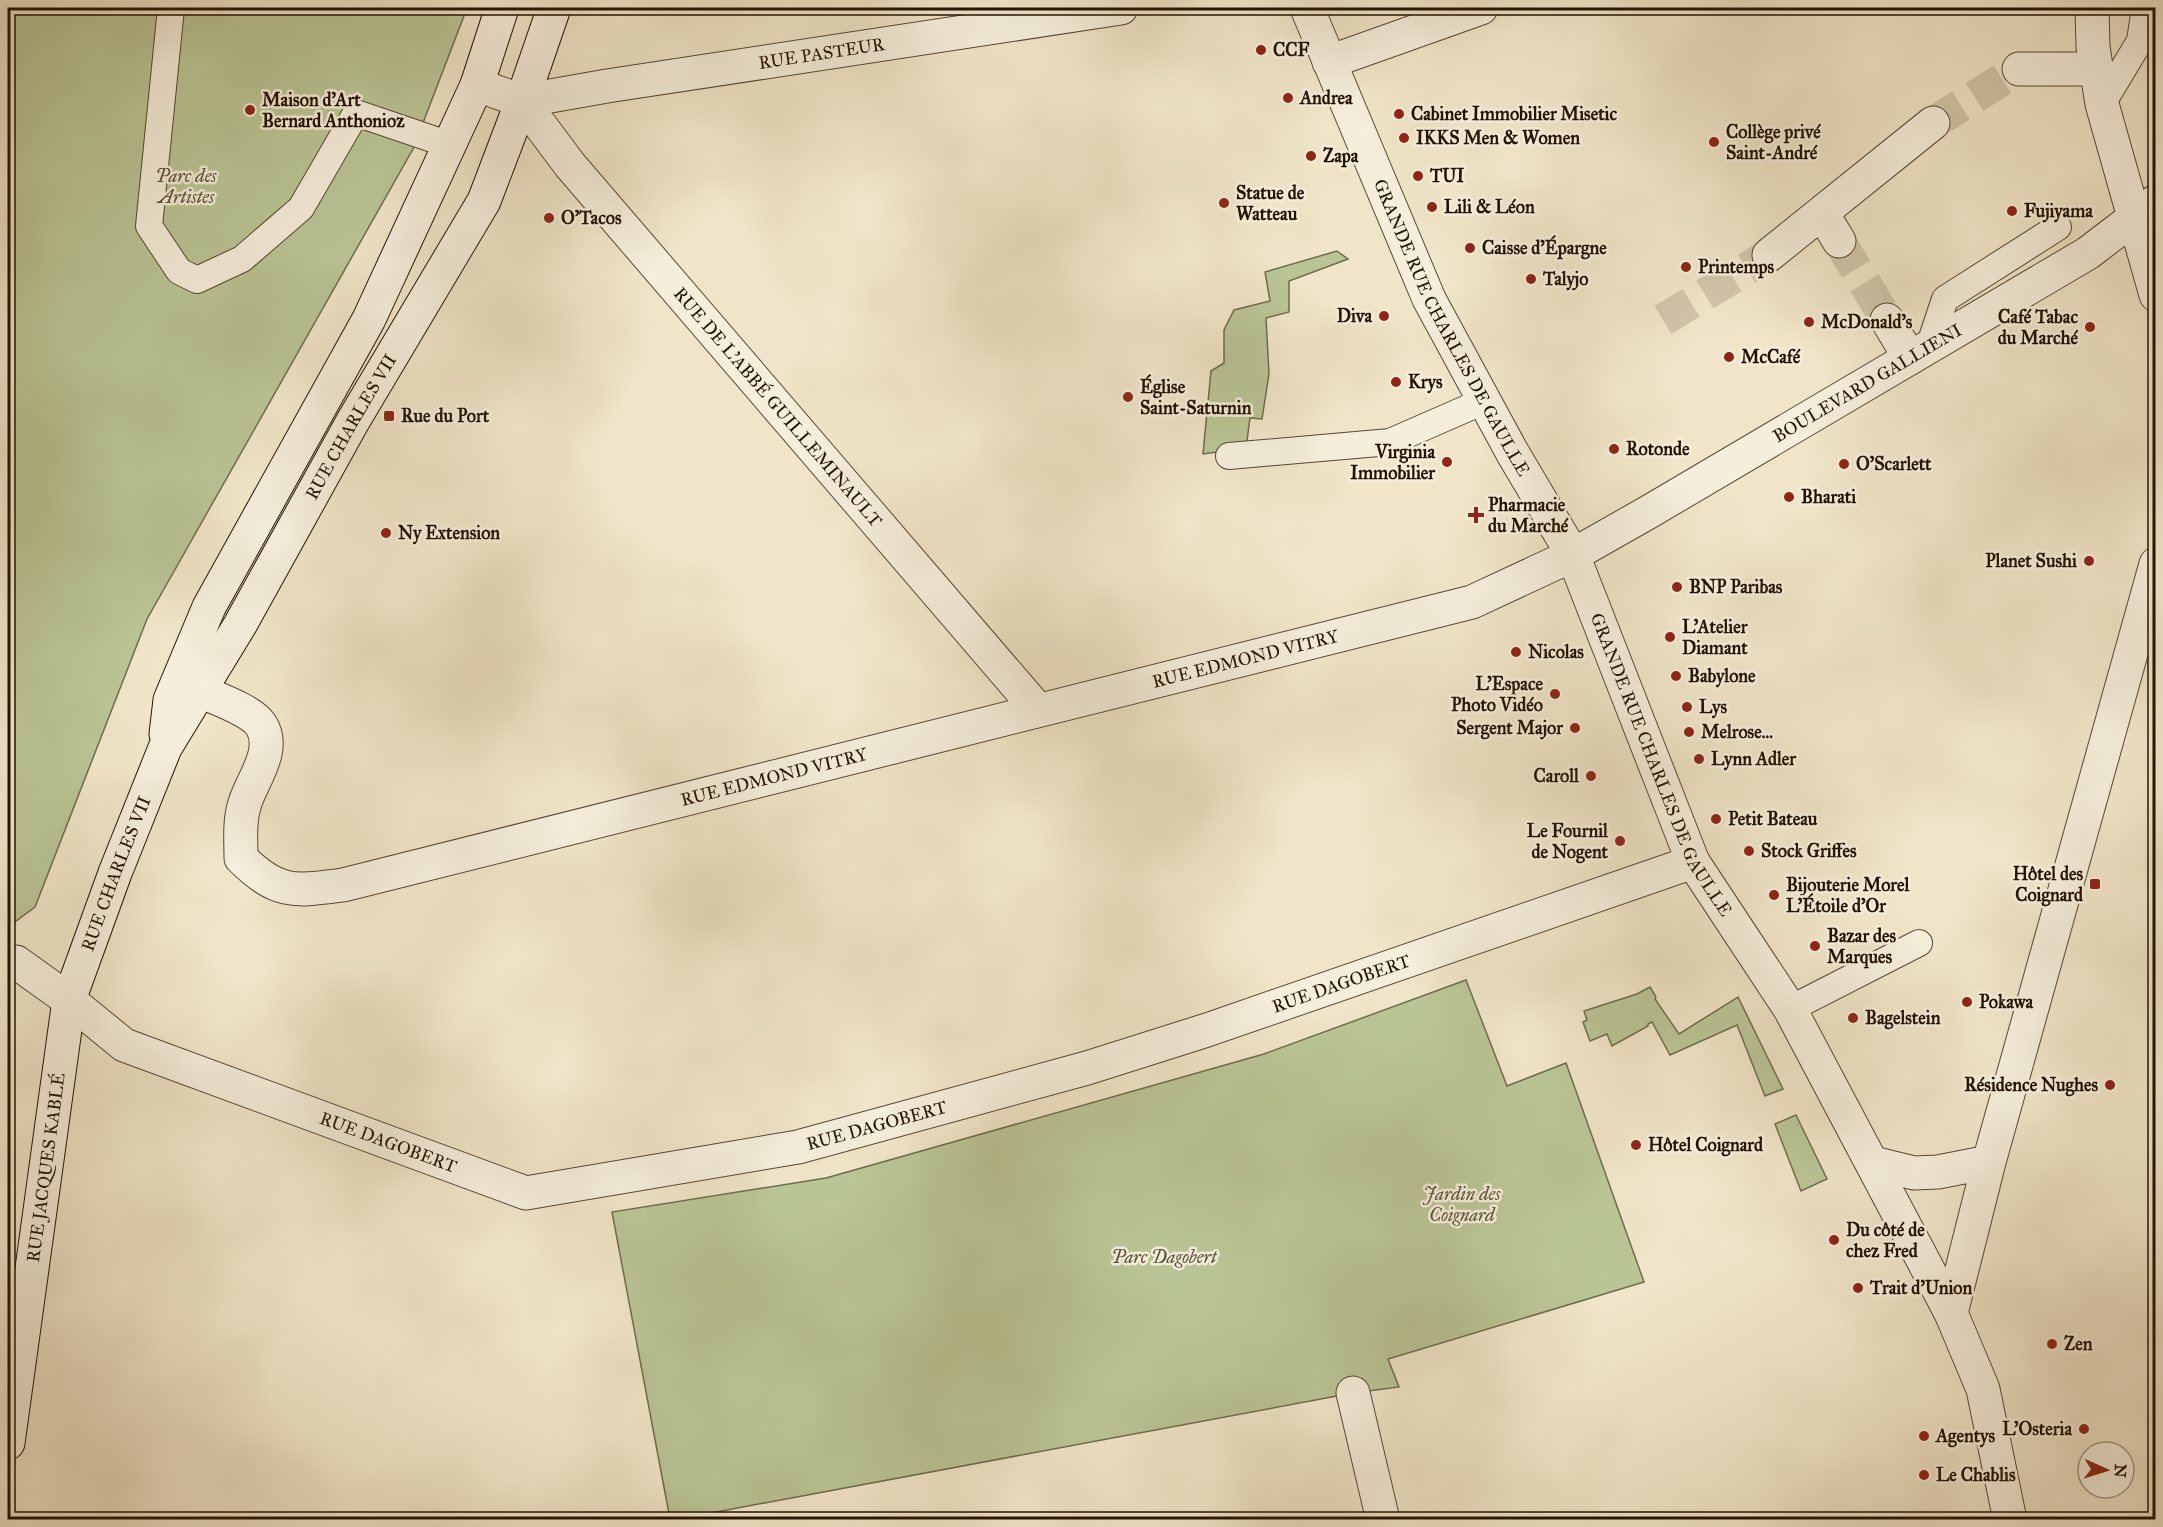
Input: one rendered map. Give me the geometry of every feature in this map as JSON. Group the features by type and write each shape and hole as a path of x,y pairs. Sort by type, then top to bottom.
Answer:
{"street":[{"name":"RUE CHARLES VII","path":"69,1000 115,873 185,695 209,608 369,319 477,85 502,8"},
{"name":"RUE CHARLES VII","path":"185,695 240,625 353,421 484,201 554,8"},
{"name":"RUE PASTEUR","path":"522,101 1121,8"},
{"name":"GRANDE RUE CHARLES DE GAULLE","path":"1307,8 1430,299 1484,401 1573,555 1693,862 1790,1009 1951,1313 1983,1389 2010,1520"},
{"path":"1329,62 1481,8"},
{"path":"2092,8 2096,69 2102,104 2145,210 2156,295"},
{"path":"2019,69 2096,69"},
{"path":"477,85 522,101"},
{"name":"RUE DE L'ABBÉ GUILLEMINAULT","path":"522,101 570,165 1038,710"},
{"path":"1769,255 1933,123"},
{"name":"BOULEVARD GALLIENI","path":"1573,555 2088,253 2145,210"},
{"path":"1822,213 1839,241"},
{"path":"1887,320 1920,352"},
{"name":"RUE EDMOND VITRY","path":"185,695 250,715 260,724 265,735 262,764 245,803 240,825 241,858 268,882 284,888 310,890 367,880 1472,602 1573,555"},
{"path":"1951,1313 1989,1162 2156,564"},
{"name":"RUE DAGOBERT","path":"69,1000 124,1045 526,1193 798,1147 1075,1071 1218,1026 1693,862"},
{"path":"8,962 16,962 69,1000"},
{"name":"RUE JACQUES KABLÉ","path":"8,1443 69,1000"},
{"path":"1873,1163 1914,1173 1938,1172 1989,1162"},
{"path":"1353,1393 1383,1520"}],"lane":[{"path":"171,8 149,226 179,270 197,280 242,259 301,208 356,113 450,145"},
{"path":"2102,104 2140,41 2145,8"},
{"path":"1920,352 1945,299 2058,227"},
{"path":"1229,456 1390,442 1484,401"},
{"path":"1790,1009 1918,943"}],"green space":[{"name":"Parc des Artistes","path":"8,8 467,8 413,149 147,619 35,907 8,927"},
{"path":"1337,251 1348,259 1289,281 1289,312 1266,318 1269,374 1262,419 1250,418 1246,448 1203,454 1211,371 1224,363 1224,330 1234,310 1270,301 1265,272"},
{"name":"Parc Dagobert","path":"1466,980 1507,1086 1566,1063 1644,1282 1388,1359 1399,1387 1353,1393 670,1519 612,1212 826,1178 1264,1054"},
{"path":"1650,987 1655,999 1679,1034 1738,997 1783,1089 1765,1096 1737,1025 1670,1055 1652,1022 1612,1046 1607,1034 1590,1041 1583,1022 1587,1020 1584,1011 1637,994"},
{"path":"1796,1115 1827,1179 1801,1191 1775,1124"}],"tunnel":[{"path":"1933,123 2019,69"},
{"path":"1839,241 1887,320"},
{"path":"1663,320 1769,255"}],"place":[{"name":"CCF","path":"1261,50"},
{"name":"Andrea","path":"1288,98"},
{"name":"Maison d'Art Bernard Anthonioz","path":"250,110"},
{"name":"Cabinet Immobilier Misetic","path":"1399,114"},
{"name":"IKKS Men & Women","path":"1404,138"},
{"name":"Collège privé Saint-André","path":"1714,142"},
{"name":"Zapa","path":"1311,156"},
{"name":"TUI","path":"1418,176"},
{"name":"Statue de Watteau","path":"1224,203"},
{"name":"Lili & Léon","path":"1432,207"},
{"name":"Fujiyama","path":"2012,211"},
{"name":"O'Tacos","path":"549,218"},
{"name":"Caisse d'Épargne","path":"1470,248"},
{"name":"Printemps","path":"1686,267"},
{"name":"Talyjo","path":"1531,279"},
{"name":"Diva","path":"1384,316"},
{"name":"McDonald's","path":"1809,322"},
{"name":"Café Tabac du Marché","path":"2090,327"},
{"name":"McCafé","path":"1729,357"},
{"name":"Krys","path":"1396,382"},
{"name":"Église Saint-Saturnin","path":"1128,397"},
{"name":"Rue du Port","path":"389,416"},
{"name":"Rotonde","path":"1614,449"},
{"name":"Virginia Immobilier","path":"1447,462"},
{"name":"O'Scarlett","path":"1844,464"},
{"name":"Bharati","path":"1789,497"},
{"name":"Pharmacie du Marché","path":"1476,515"},
{"name":"Ny Extension","path":"386,533"},
{"name":"Planet Sushi","path":"2089,561"},
{"name":"BNP Paribas","path":"1677,587"},
{"name":"L'Atelier Diamant","path":"1670,637"},
{"name":"Nicolas","path":"1516,652"},
{"name":"Babylone","path":"1676,676"},
{"name":"L'Espace Photo Vidéo","path":"1555,694"},
{"name":"Lys","path":"1687,707"},
{"name":"Sergent Major","path":"1575,728"},
{"name":"Melrose...","path":"1689,732"},
{"name":"Lynn Adler","path":"1699,759"},
{"name":"Caroll","path":"1591,776"},
{"name":"Petit Bateau","path":"1716,819"},
{"name":"Le Fournil de Nogent","path":"1620,841"},
{"name":"Stock Griffes","path":"1749,851"},
{"name":"Hôtel des Coignard","path":"2095,884"},
{"name":"Bijouterie Morel L'Étoile d'Or","path":"1774,895"},
{"name":"Bazar des Marques","path":"1815,946"},
{"name":"Pokawa","path":"1967,1002"},
{"name":"Bagelstein","path":"1853,1018"},
{"name":"Résidence Nughes","path":"2110,1085"},
{"name":"Hôtel Coignard","path":"1636,1145"},
{"name":"Du côté de chez Fred","path":"1834,1240"},
{"name":"Trait d'Union","path":"1858,1288"},
{"name":"Zen","path":"2052,1344"},
{"name":"L'Osteria","path":"2084,1429"},
{"name":"Agentys","path":"1924,1436"},
{"name":"Le Chablis","path":"1924,1475"}],"park label":[{"name":"Jardin des Coignard","path":"1462,1204"}]}
